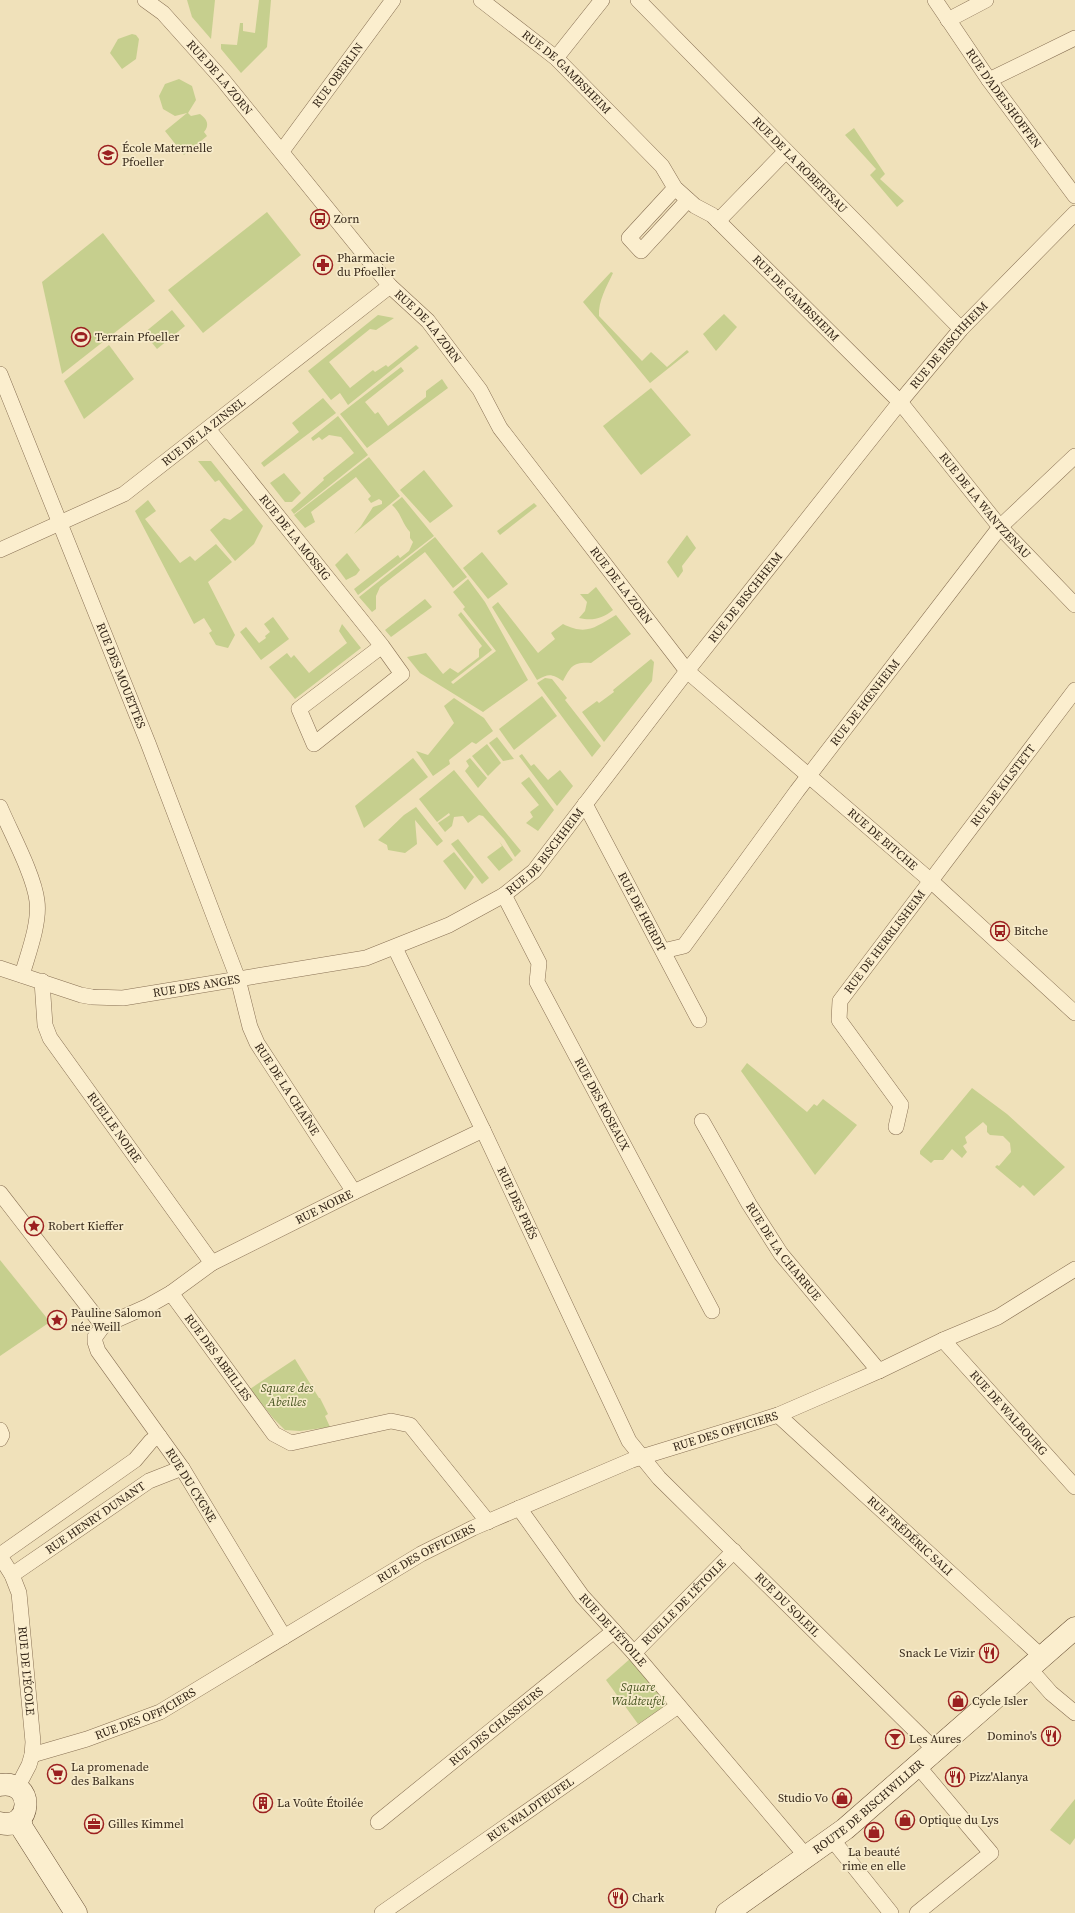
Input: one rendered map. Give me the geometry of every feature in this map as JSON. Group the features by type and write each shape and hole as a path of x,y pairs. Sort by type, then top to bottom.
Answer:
{"main road":[{"name":"ROUTE DE BISCHWILLER","path":"727,1913 845,1829 1075,1628"},
{"path":"9,1786 25,1798 26,1804 25,1811 10,1821 22,1828 76,1913"}],"street":[{"name":"RUE DE LA ZORN","path":"145,0 163,13 223,80 390,286 428,321 480,390 500,428 687,671"},
{"name":"RUE OBERLIN","path":"282,151 394,0"},
{"name":"RUE DE GAMBSHEIM","path":"481,0 556,58 662,166 675,188 694,206 712,215 900,402"},
{"path":"556,58 602,0"},
{"name":"RUE DE LA ROBERTSAU","path":"638,0 961,329"},
{"name":"RUE D'ADELSHOFFEN","path":"935,0 990,80 1075,196"},
{"path":"948,20 986,0"},
{"path":"990,80 1075,38"},
{"path":"718,221 786,151"},
{"path":"675,188 629,238 641,251 688,200"},
{"name":"RUE DE BISCHHEIM","path":"395,948 449,925 504,895 534,871 687,671 900,402 961,329 1075,213"},
{"name":"RUE DE LA ZINSEL","path":"0,550 124,494 390,286"},
{"name":"RUE DES MOUETTES","path":"0,374 148,743 238,979"},
{"name":"RUE DE LA WANTZENAU","path":"900,402 1000,527 1075,605"},
{"name":"RUE DE LA MOSSIG","path":"208,429 382,646 402,674 314,744 299,709 382,646"},
{"name":"RUE DE HŒNHEIM","path":"663,951 684,946 809,776 1000,527 1075,456"},
{"name":"RUE DE BITCHE","path":"687,671 931,881 1075,1013"},
{"name":"RUE DE KILSTETT","path":"931,881 1075,690"},
{"name":"RUE DE HŒRDT","path":"584,804 699,1020"},
{"path":"0,807 33,886 37,902 36,917 22,975"},
{"name":"RUE DE HERRLISHEIM","path":"896,1127 900,1104 839,1020 840,1001 931,881"},
{"name":"RUE DES ROSEAUX","path":"504,895 539,963 537,982 712,1311"},
{"name":"RUE DES ANGES","path":"0,968 81,995 123,998 366,958 395,948"},
{"name":"RUE DES PRÉS","path":"395,948 483,1130 629,1441 642,1458"},
{"name":"RUE DE LA CHAÎNE","path":"238,979 250,1027 257,1043 354,1192"},
{"name":"RUELLE NOIRE","path":"42,981 45,1025 50,1038 212,1263"},
{"name":"RUE DE LA CHARRUE","path":"702,1121 749,1204 781,1254 879,1372"},
{"name":"RUE NOIRE","path":"171,1293 212,1263 483,1130"},
{"name":"RUE DU CYGNE","path":"0,1193 99,1332 95,1342 98,1351 182,1468 284,1637"},
{"path":"879,1372 943,1340 998,1316 1075,1269"},
{"path":"99,1332 171,1293"},
{"name":"RUE DES ABEILLES","path":"171,1293 274,1434 291,1442 391,1421 410,1425 488,1522"},
{"name":"RUE DE WALBOURG","path":"943,1340 1075,1486"},
{"name":"RUE DES OFFICIERS","path":"32,1755 87,1739 160,1712 421,1554 488,1522 632,1460 778,1415 879,1372"},
{"name":"RUE FRÉDÉRIC SALI","path":"778,1415 1035,1663 1051,1693 1075,1713"},
{"path":"0,1430 2,1434 0,1439"},
{"name":"RUE HENRY DUNANT","path":"0,1556 135,1460 151,1441 159,1436"},
{"name":"RUE DU SOLEIL","path":"642,1458 659,1478 935,1750"},
{"name":"RUE HENRY DUNANT","path":"12,1575 149,1481 166,1476 182,1468"},
{"name":"RUE DE L'ÉTOILE","path":"519,1508 582,1596 634,1653 806,1856"},
{"name":"RUELLE DE L'ÉTOILE","path":"634,1653 734,1551"},
{"name":"RUE DE L'ÉCOLE","path":"0,1556 12,1575 19,1593 32,1719 32,1755 9,1786"},
{"name":"RUE DES CHASSEURS","path":"378,1822 614,1631"},
{"name":"RUE WALDTEUFEL","path":"382,1913 678,1706"},
{"path":"917,1913 991,1853 918,1766"},
{"path":"831,1838 891,1913"}],"green space":[{"path":"187,0 215,0 211,39 192,17"},
{"path":"259,0 271,0 267,47 241,73 221,49 221,44 237,45 240,23 243,23 243,31 255,33"},
{"path":"132,34 136,35 139,39 136,59 122,69 110,53 118,39"},
{"path":"179,79 192,86 196,100 188,113 191,116 200,114 207,122 207,127 204,132 207,136 184,155 165,131 187,113 175,116 163,109 159,96 165,84"},
{"path":"854,128 885,174 880,179 904,201 897,207 870,175 876,169 845,135"},
{"path":"267,212 301,255 203,333 168,290"},
{"name":"Terrain Pfoeller","path":"103,233 155,301 62,374 42,282"},
{"path":"611,272 613,273 601,299 599,316 642,361 651,352 667,367 687,350 689,352 650,383 583,302"},
{"path":"172,310 185,326 157,349 144,333"},
{"path":"724,314 737,327 716,351 703,334"},
{"path":"378,315 394,318 376,330 370,329 329,362 350,388 373,370 375,372 386,365 388,367 416,345 419,348 348,405 340,393 331,400 308,371"},
{"path":"109,345 134,379 84,419 64,381"},
{"path":"401,367 404,371 365,402 375,414 378,412 388,426 426,397 426,391 442,379 448,388 367,448 340,414"},
{"path":"651,388 691,435 641,475 603,426"},
{"path":"323,398 336,413 264,467 261,463 299,432 292,423"},
{"path":"338,416 368,455 294,514 291,510 324,480 323,478 354,453 341,437 329,435 322,440 319,437 313,441 311,438"},
{"path":"369,457 400,496 354,534 373,507 382,504 382,501 379,499 371,503 368,499 371,496 356,477 311,512 315,522 305,528 294,515"},
{"path":"198,461 211,461 263,526 254,544 235,561 210,530 224,518 230,520 243,510 219,480 215,482"},
{"path":"424,470 453,506 430,523 400,490"},
{"path":"284,473 301,493 292,502 285,502 270,483"},
{"path":"402,497 434,536 358,595 354,589 398,555 400,558 409,551 413,542 410,538 410,532 392,505"},
{"path":"148,500 156,511 145,519 180,563 190,556 195,561 216,544 232,562 208,582 235,635 228,648 216,645 209,633 212,631 204,618 194,624 135,511"},
{"path":"534,503 537,506 500,535 497,531"},
{"path":"687,535 696,548 682,566 683,571 678,578 667,562"},
{"path":"435,537 467,577 453,588 425,552 380,587 376,596 376,609 372,612 359,597"},
{"path":"482,552 508,584 488,599 463,568"},
{"path":"347,553 360,570 356,575 346,580 335,565"},
{"path":"468,579 485,602 528,680 483,712 420,673 407,657 426,653 443,674 450,668 458,673 479,657 479,649 482,646 458,615 461,612 492,650 451,682 453,684 496,651 463,609 465,607 453,592"},
{"path":"596,587 613,610 597,618 579,618 585,611 587,602 580,594 588,594"},
{"path":"425,599 432,607 391,637 385,630"},
{"path":"498,602 538,653 555,639 551,633 563,624 571,628 585,630 616,615 631,634 591,663 580,663 573,666 563,681 550,675 537,680 492,607"},
{"path":"273,617 289,639 261,660 240,632 246,627 259,643 266,638 265,636 270,632 264,624"},
{"path":"342,624 361,648 295,699 269,667 287,653 291,658 294,655 309,673 347,643 339,631"},
{"path":"651,659 654,662 652,681 604,742 582,712 597,701 599,703 614,692 613,690"},
{"path":"545,678 552,679 567,698 565,700 601,746 592,757 537,683"},
{"path":"542,696 557,716 514,750 499,729"},
{"path":"454,698 484,718 493,731 476,744 472,742 449,760 450,764 433,776 416,751 428,755 454,723 444,706"},
{"path":"497,737 514,759 503,761 489,743"},
{"path":"487,744 501,763 488,776 472,756"},
{"path":"522,754 531,766 534,764 548,780 560,770 573,786 557,806 519,756"},
{"path":"413,758 428,777 364,828 355,806"},
{"path":"470,758 487,778 478,788 465,771 469,766 466,761"},
{"path":"454,770 521,851 515,857 504,839 483,816 479,815 468,823 463,816 454,817 452,826 445,832 438,823 450,815 449,813 437,822 419,799"},
{"path":"529,777 554,810 538,831 526,823 533,817 530,812 539,805 521,783"},
{"path":"416,807 443,841 437,846 415,820 417,844 405,853 388,850 387,845 378,840 404,815"},
{"path":"458,839 489,878 482,884 451,844"},
{"path":"499,841 513,860 499,871 487,857 502,846"},
{"path":"454,852 474,877 465,890 443,861"},
{"path":"747,1063 807,1112 814,1104 817,1106 823,1099 857,1125 815,1175 741,1071"},
{"path":"972,1088 1007,1114 1065,1167 1034,1196 1023,1185 1020,1188 995,1167 997,1165 999,1166 1011,1152 1010,1143 1003,1136 990,1135 987,1132 987,1126 983,1122 965,1137 967,1143 963,1146 967,1152 962,1158 952,1149 943,1160 934,1160 931,1163 920,1154 920,1151"},
{"path":"0,1260 50,1322 0,1356"},
{"name":"Square des Abeilles","path":"295,1359 320,1398 328,1414 325,1416 330,1427 300,1431 285,1430 273,1418 250,1389"},
{"name":"Square Waldteufel","path":"631,1658 668,1704 638,1724 606,1680"},
{"path":"1075,1799 1075,1838 1070,1845 1050,1830"}],"place":[{"name":"École Maternelle Pfoeller","path":"108,155"},
{"name":"Zorn","path":"320,219"},
{"name":"Pharmacie du Pfoeller","path":"323,265"},
{"name":"Terrain Pfoeller","path":"81,337"},
{"name":"Bitche","path":"1000,931"},
{"name":"Robert Kieffer","path":"34,1226"},
{"name":"Pauline Salomon née Weill","path":"57,1320"},
{"name":"Snack Le Vizir","path":"989,1653"},
{"name":"Cycle Isler","path":"958,1701"},
{"name":"Domino's","path":"1051,1736"},
{"name":"Les Aures","path":"895,1739"},
{"name":"La promenade des Balkans","path":"57,1774"},
{"name":"Pizz'Alanya","path":"955,1777"},
{"name":"Studio Vo","path":"842,1798"},
{"name":"La Voûte Étoilée","path":"263,1803"},
{"name":"Optique du Lys","path":"905,1820"},
{"name":"Gilles Kimmel","path":"94,1824"},
{"name":"La beauté rime en elle","path":"874,1832"},
{"name":"Chark","path":"618,1898"}]}
